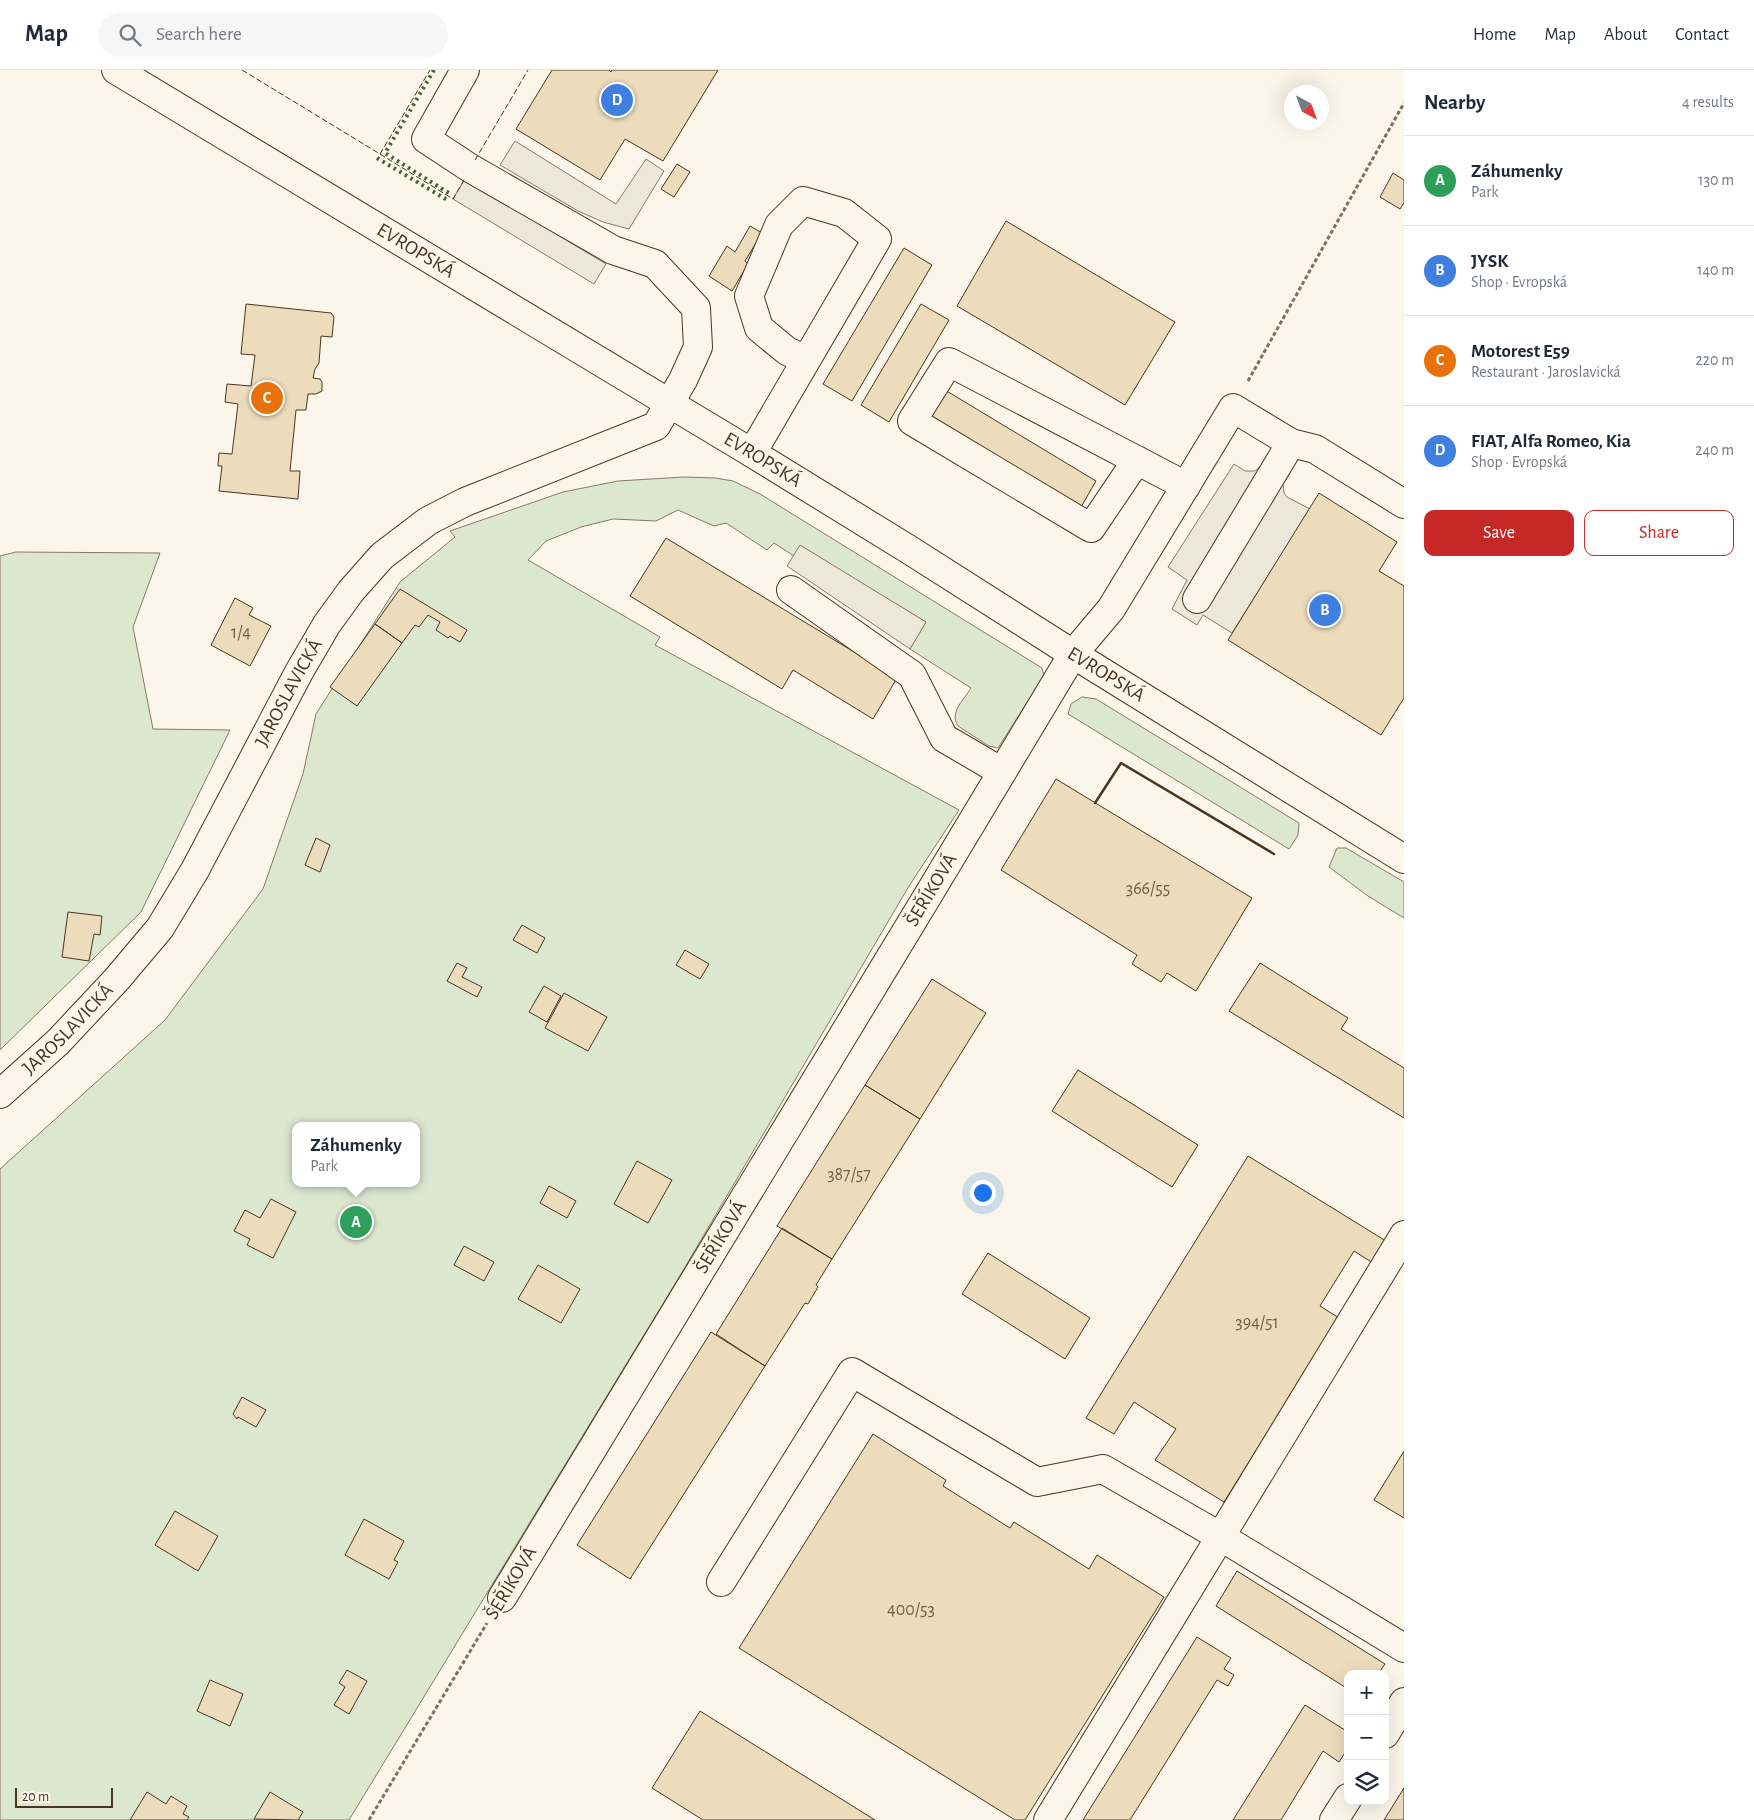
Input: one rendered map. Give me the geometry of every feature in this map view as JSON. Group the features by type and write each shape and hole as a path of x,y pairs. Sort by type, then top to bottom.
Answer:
{"street":[{"name":"EVROPSKÁ","path":"116,70 670,402 1404,859"},
{"name":"JAROSLAVICKÁ","path":"0,1094 58,1042 117,979 160,928 195,870 299,672 327,624 351,591 382,556 428,521 465,502 613,445 656,426 683,380 698,347 696,308 655,264 613,250 470,168 426,139 465,70"},
{"path":"752,453 877,239 844,213 803,200 779,225 749,296 759,328 787,351 806,360"},
{"path":"1136,460 1091,528 912,421 949,362 1186,486"},
{"path":"1233,408 1291,444 1315,449 1404,504"},
{"name":"ŠEŘÍKOVÁ","path":"502,1598 1072,654 1111,609 1233,408"},
{"path":"1196,599 1291,444"},
{"path":"791,590 912,675 944,738 1002,772"},
{"path":"1048,1820 1404,1235"},
{"path":"721,1582 852,1372 1037,1482 1103,1469 1404,1648"},
{"path":"1389,1727 1404,1702"},
{"path":"1334,1820 1344,1804"}],"path":[{"path":"1233,408 1404,103"},
{"name":"ŠEŘÍKOVÁ","path":"369,1820 502,1598"}],"green space":[{"path":"684,477 715,478 733,481 760,494 1042,668 1044,676 998,748 989,746 958,726 956,721 956,711 971,688 910,649 926,622 800,546 794,556 774,543 767,550 726,523 714,526 678,510 656,521 613,519 581,527 546,541 528,560 660,637 655,645 959,810 909,886 681,1274 349,1820 0,1820 0,1169 165,1020 263,889 303,774 316,714 400,582 455,537 450,531 563,492 618,481"},
{"path":"16,552 160,553 133,627 153,729 230,730 141,912 0,1050 0,556"},
{"path":"1082,697 1096,699 1299,823 1298,835 1289,849 1068,714 1071,704"},
{"path":"1337,848 1346,848 1404,882 1404,918 1368,896 1329,867"}],"shaded area":[{"path":"515,141 616,204 646,159 664,171 629,229 603,222 578,211 500,165"},
{"path":"465,179 606,264 594,284 453,199"},
{"path":"1234,464 1245,471 1255,471 1263,464 1289,475 1283,484 1284,493 1287,497 1310,509 1232,633 1203,615 1197,625 1172,609 1187,580 1168,567"},
{"path":"800,545 926,622 910,649 787,566"}],"building":[{"path":"552,70 609,70 611,72 612,70 718,70 663,161 625,139 600,180 516,129"},
{"path":"677,164 690,172 674,197 661,189"},
{"path":"1393,173 1404,180 1404,203 1400,209 1380,197"},
{"path":"1006,221 1175,322 1125,405 957,306"},
{"path":"750,226 762,233 745,261 748,264 732,291 709,276 727,246 735,252"},
{"path":"904,248 932,265 852,401 823,384"},
{"path":"246,304 331,313 334,317 332,337 321,336 319,363 313,378 320,379 322,391 316,394 308,394 306,410 296,410 290,471 300,471 298,499 219,491 222,466 218,466 219,453 232,454 238,404 225,402 227,384 251,386 255,355 241,354"},
{"path":"921,304 949,320 889,422 861,405"},
{"path":"945,390 1096,481 1081,507 929,415"},
{"path":"1319,493 1397,542 1379,571 1404,586 1404,698 1381,735 1228,640"},
{"path":"666,538 897,678 873,719 793,670 782,689 630,596"},
{"path":"400,589 467,630 460,642 450,636 448,638 436,630 440,622 428,615 419,627 415,625 402,643 375,624"},
{"path":"235,598 253,608 249,615 271,626 250,666 211,645"},
{"path":"375,624 402,643 357,706 330,687"},
{"path":"1056,779 1252,898 1196,991 1167,973 1161,982 1132,964 1137,955 1001,870"},
{"path":"316,838 330,845 320,872 305,865"},
{"path":"68,912 102,916 100,935 94,934 89,961 62,957"},
{"path":"522,925 545,938 537,953 513,940"},
{"path":"685,950 709,964 700,979 676,965"},
{"path":"457,963 467,968 462,977 482,987 477,997 447,981"},
{"path":"1260,963 1348,1018 1341,1029 1404,1068 1404,1118 1229,1011"},
{"path":"932,979 986,1013 920,1119 865,1085"},
{"path":"544,986 561,996 547,1022 529,1012"},
{"path":"564,993 607,1017 588,1051 545,1028"},
{"path":"1078,1070 1198,1145 1172,1187 1052,1111"},
{"path":"865,1085 920,1119 832,1259 777,1226"},
{"path":"1248,1156 1386,1241 1373,1263 1354,1251 1320,1306 1339,1318 1224,1502 1155,1460 1176,1429 1134,1402 1114,1434 1086,1418"},
{"path":"637,1161 672,1180 648,1223 614,1204"},
{"path":"549,1186 576,1201 567,1218 540,1203"},
{"path":"271,1199 296,1212 273,1258 247,1245 250,1239 234,1231 245,1210 260,1218"},
{"path":"782,1228 832,1259 816,1285 818,1287 808,1304 805,1303 765,1366 716,1334"},
{"path":"464,1246 494,1262 484,1281 454,1265"},
{"path":"988,1253 1090,1318 1065,1359 962,1294"},
{"path":"538,1265 580,1289 561,1323 518,1299"},
{"path":"711,1332 765,1366 630,1579 577,1545"},
{"path":"242,1397 266,1410 256,1427 238,1417 237,1419 233,1414"},
{"path":"873,1434 946,1480 943,1486 1010,1528 1014,1522 1089,1569 1097,1555 1164,1597 1025,1820 1015,1820 739,1648"},
{"path":"1404,1451 1404,1518 1374,1500"},
{"path":"175,1511 218,1536 198,1571 155,1545"},
{"path":"364,1519 404,1541 394,1560 398,1562 389,1579 345,1555"},
{"path":"1237,1571 1385,1664 1381,1670 1344,1670 1344,1686 1216,1606"},
{"path":"1197,1637 1231,1658 1224,1669 1234,1675 1228,1686 1217,1680 1130,1820 1083,1820"},
{"path":"347,1670 367,1681 349,1714 334,1705 345,1687 339,1683"},
{"path":"210,1680 243,1694 230,1726 197,1711"},
{"path":"1305,1705 1344,1729 1344,1754 1339,1762 1323,1751 1281,1820 1233,1820"},
{"path":"700,1711 875,1820 703,1820 652,1788"},
{"path":"1404,1788 1404,1820 1384,1820"},
{"path":"147,1792 166,1804 171,1796 187,1806 183,1814 189,1817 187,1820 130,1820"},
{"path":"270,1792 303,1812 298,1820 254,1819"}],"hedge":[{"path":"434,70 385,153 452,195"},
{"path":"377,158 449,201"}],"fence":[{"path":"242,70 380,154 430,70"},
{"path":"475,160 528,70"},
{"path":"380,154 453,199 465,178"}],"wall":[{"path":"1095,803 1121,763 1274,854"}],"place":[{"name":"FIAT, Alfa Romeo, Kia","path":"617,100"},
{"name":"Motorest E59","path":"267,398"},
{"name":"JYSK","path":"1325,610"},
{"name":"Záhumenky","path":"356,1222"}]}
